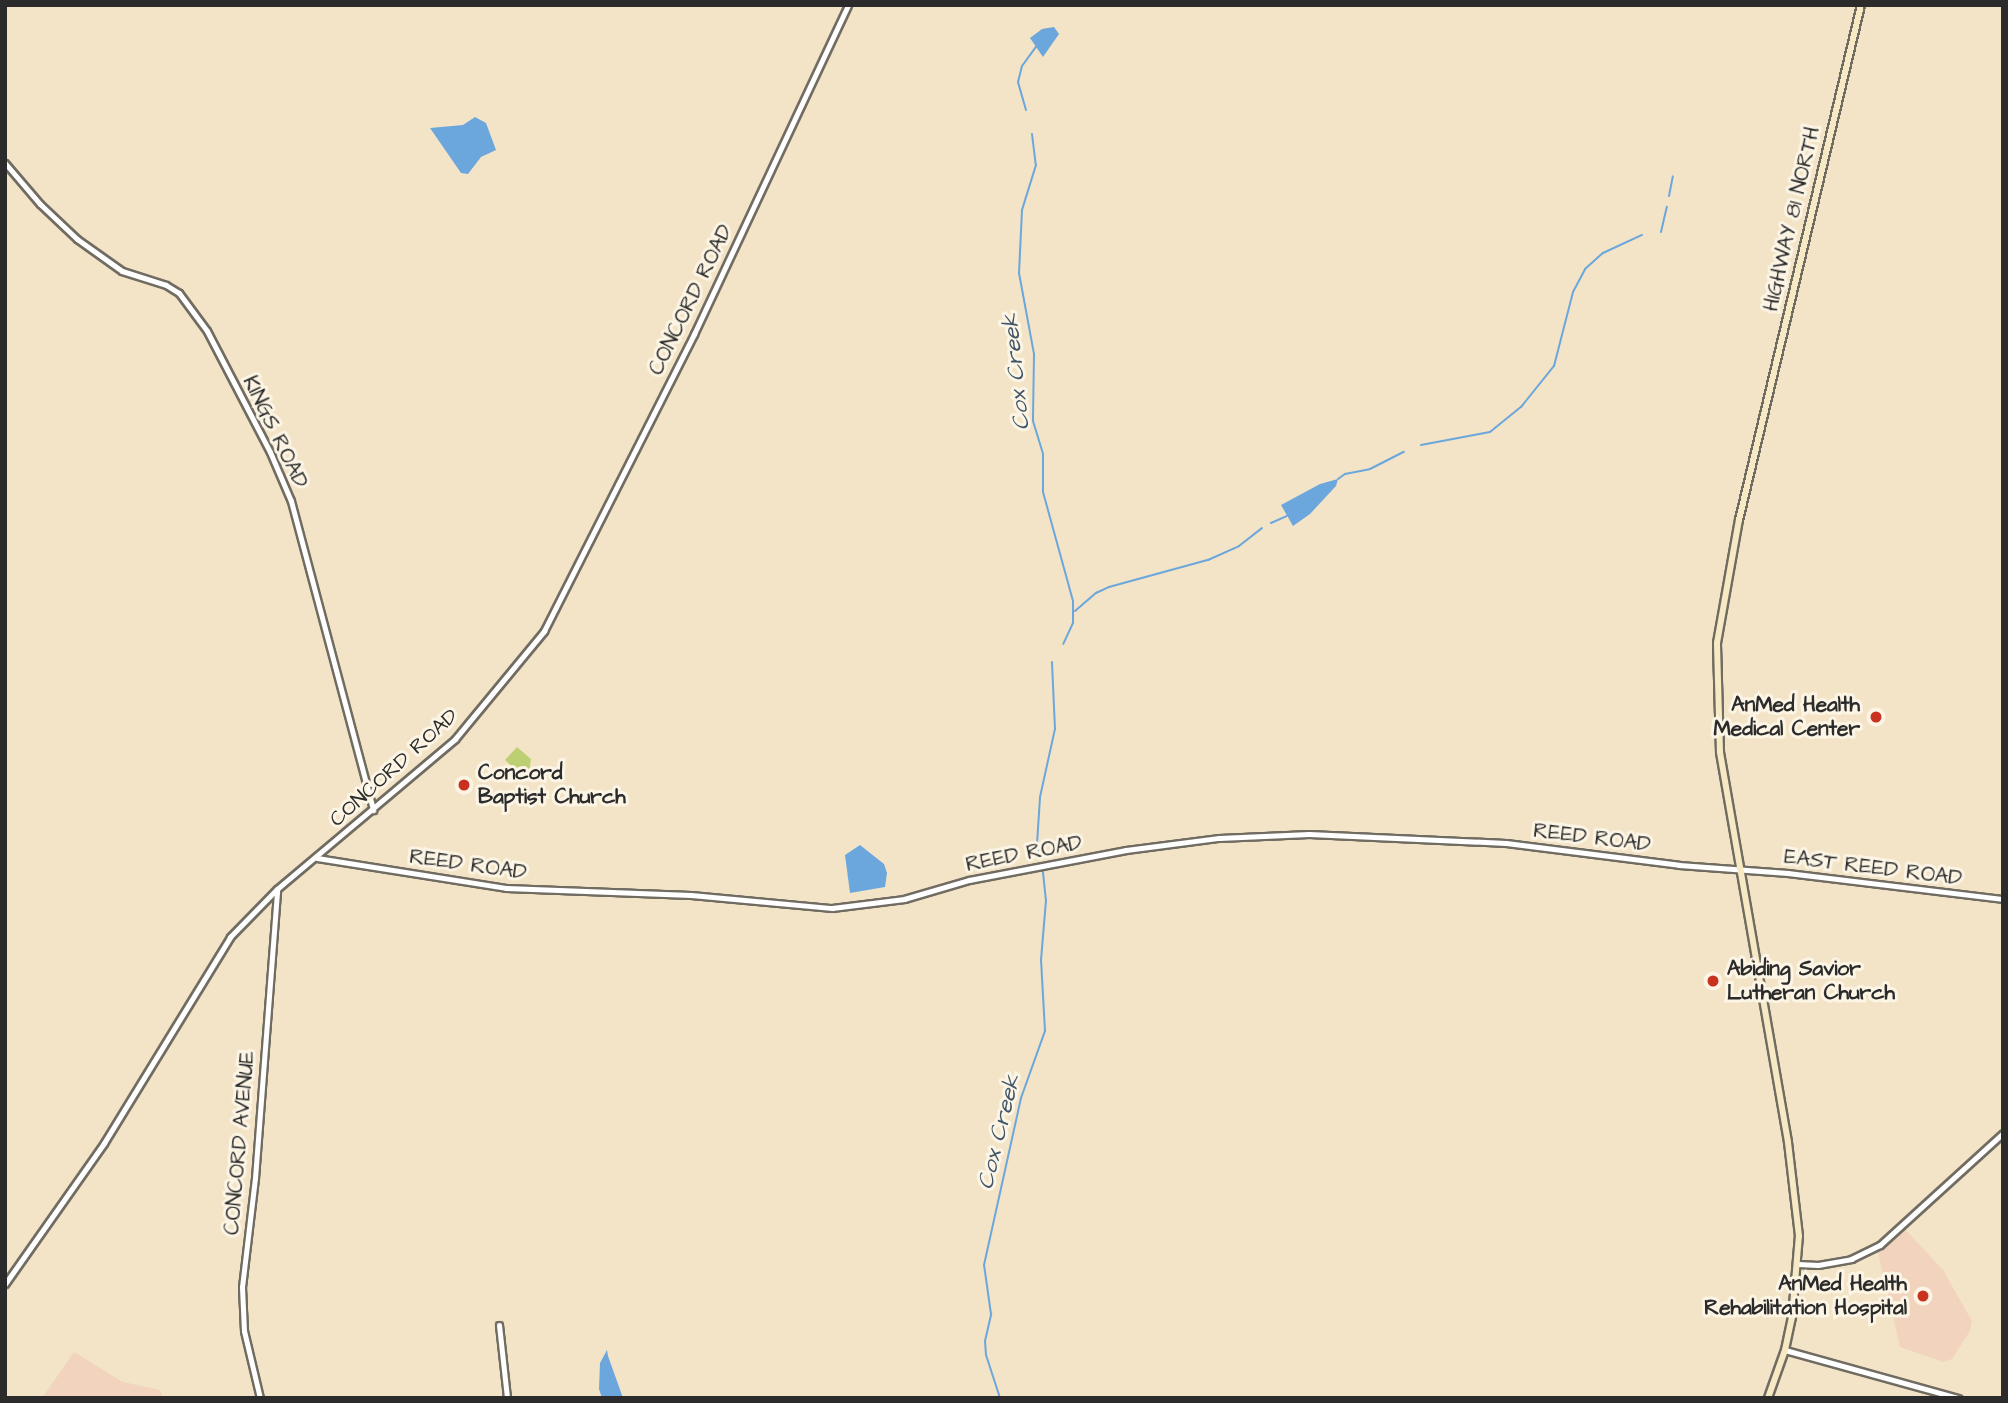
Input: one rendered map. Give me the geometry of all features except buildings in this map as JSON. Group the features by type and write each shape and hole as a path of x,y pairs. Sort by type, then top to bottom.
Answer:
{"main road":[{"name":"HIGHWAY 81 NORTH","path":"1768,1398 1785,1350 1796,1295 1799,1236 1794,1183 1720,752 1717,643 1733,545 1861,5"}],"street":[{"name":"CONCORD ROAD","path":"5,1284 104,1143 230,937 277,889 455,739 524,659 551,621 694,334 848,5"},
{"name":"KINGS ROAD","path":"5,163 40,204 77,239 122,271 166,285 180,293 207,331 270,452 291,501 373,810"},
{"name":"REED ROAD","path":"317,858 506,888 691,895 832,908 904,899 969,880 1126,850 1265,835 1427,837 1506,843 1740,872"},
{"name":"EAST REED ROAD","path":"1740,872 1788,873 2003,899"},
{"name":"CONCORD AVENUE","path":"260,1398 244,1331 242,1287 255,1178 277,889"},
{"path":"1798,1264 1843,1261 1880,1245 2003,1133"},
{"path":"499,1325 507,1398"},
{"path":"1785,1350 1958,1398"}],"shaded area":[{"name":"AnMed Health Rehabilitation Hospital","path":"1903,1227 1943,1270 1972,1321 1970,1331 1952,1359 1943,1362 1900,1347 1877,1249"},
{"path":"74,1352 123,1382 160,1390 163,1398 42,1398"}],"green space":[{"path":"517,747 531,759 529,773 524,777 505,760"}],"water":[{"path":"1054,27 1059,34 1043,57 1030,38 1042,29"},
{"path":"475,117 486,123 496,150 481,157 468,174 461,173 430,128 463,125"},
{"path":"1338,479 1336,486 1310,514 1293,526 1281,505 1320,484"},
{"path":"860,845 884,864 887,873 885,887 850,893 845,855"},
{"path":"607,1350 623,1398 602,1398 599,1389 600,1363"}],"waterway":[{"name":"Cox Creek","path":"1026,110 1018,82 1022,66 1036,47"},
{"name":"Cox Creek","path":"1032,134 1036,165 1022,210 1019,273 1034,354 1033,421 1043,454 1043,492 1073,601 1073,623 1063,644"},
{"path":"1669,196 1673,176"},
{"path":"1661,232 1667,207"},
{"path":"1421,445 1490,432 1521,407 1554,366 1573,292 1585,269 1603,253 1642,235"},
{"path":"1338,479 1345,474 1370,469 1404,452"},
{"path":"1271,523 1287,516"},
{"path":"1075,611 1096,593 1109,587 1208,560 1239,546 1262,528"},
{"name":"Cox Creek","path":"1041,858 1037,844 1040,797 1055,729 1052,662"},
{"name":"Cox Creek","path":"1000,1398 986,1355 985,1341 991,1314 984,1265 1021,1098 1045,1031 1041,960 1046,901 1043,871"}],"place":[{"name":"AnMed Health Medical Center","path":"1876,717"},
{"name":"Concord Baptist Church","path":"464,785"},
{"name":"Abiding Savior Lutheran Church","path":"1713,981"},
{"name":"AnMed Health Rehabilitation Hospital","path":"1923,1296"}]}
